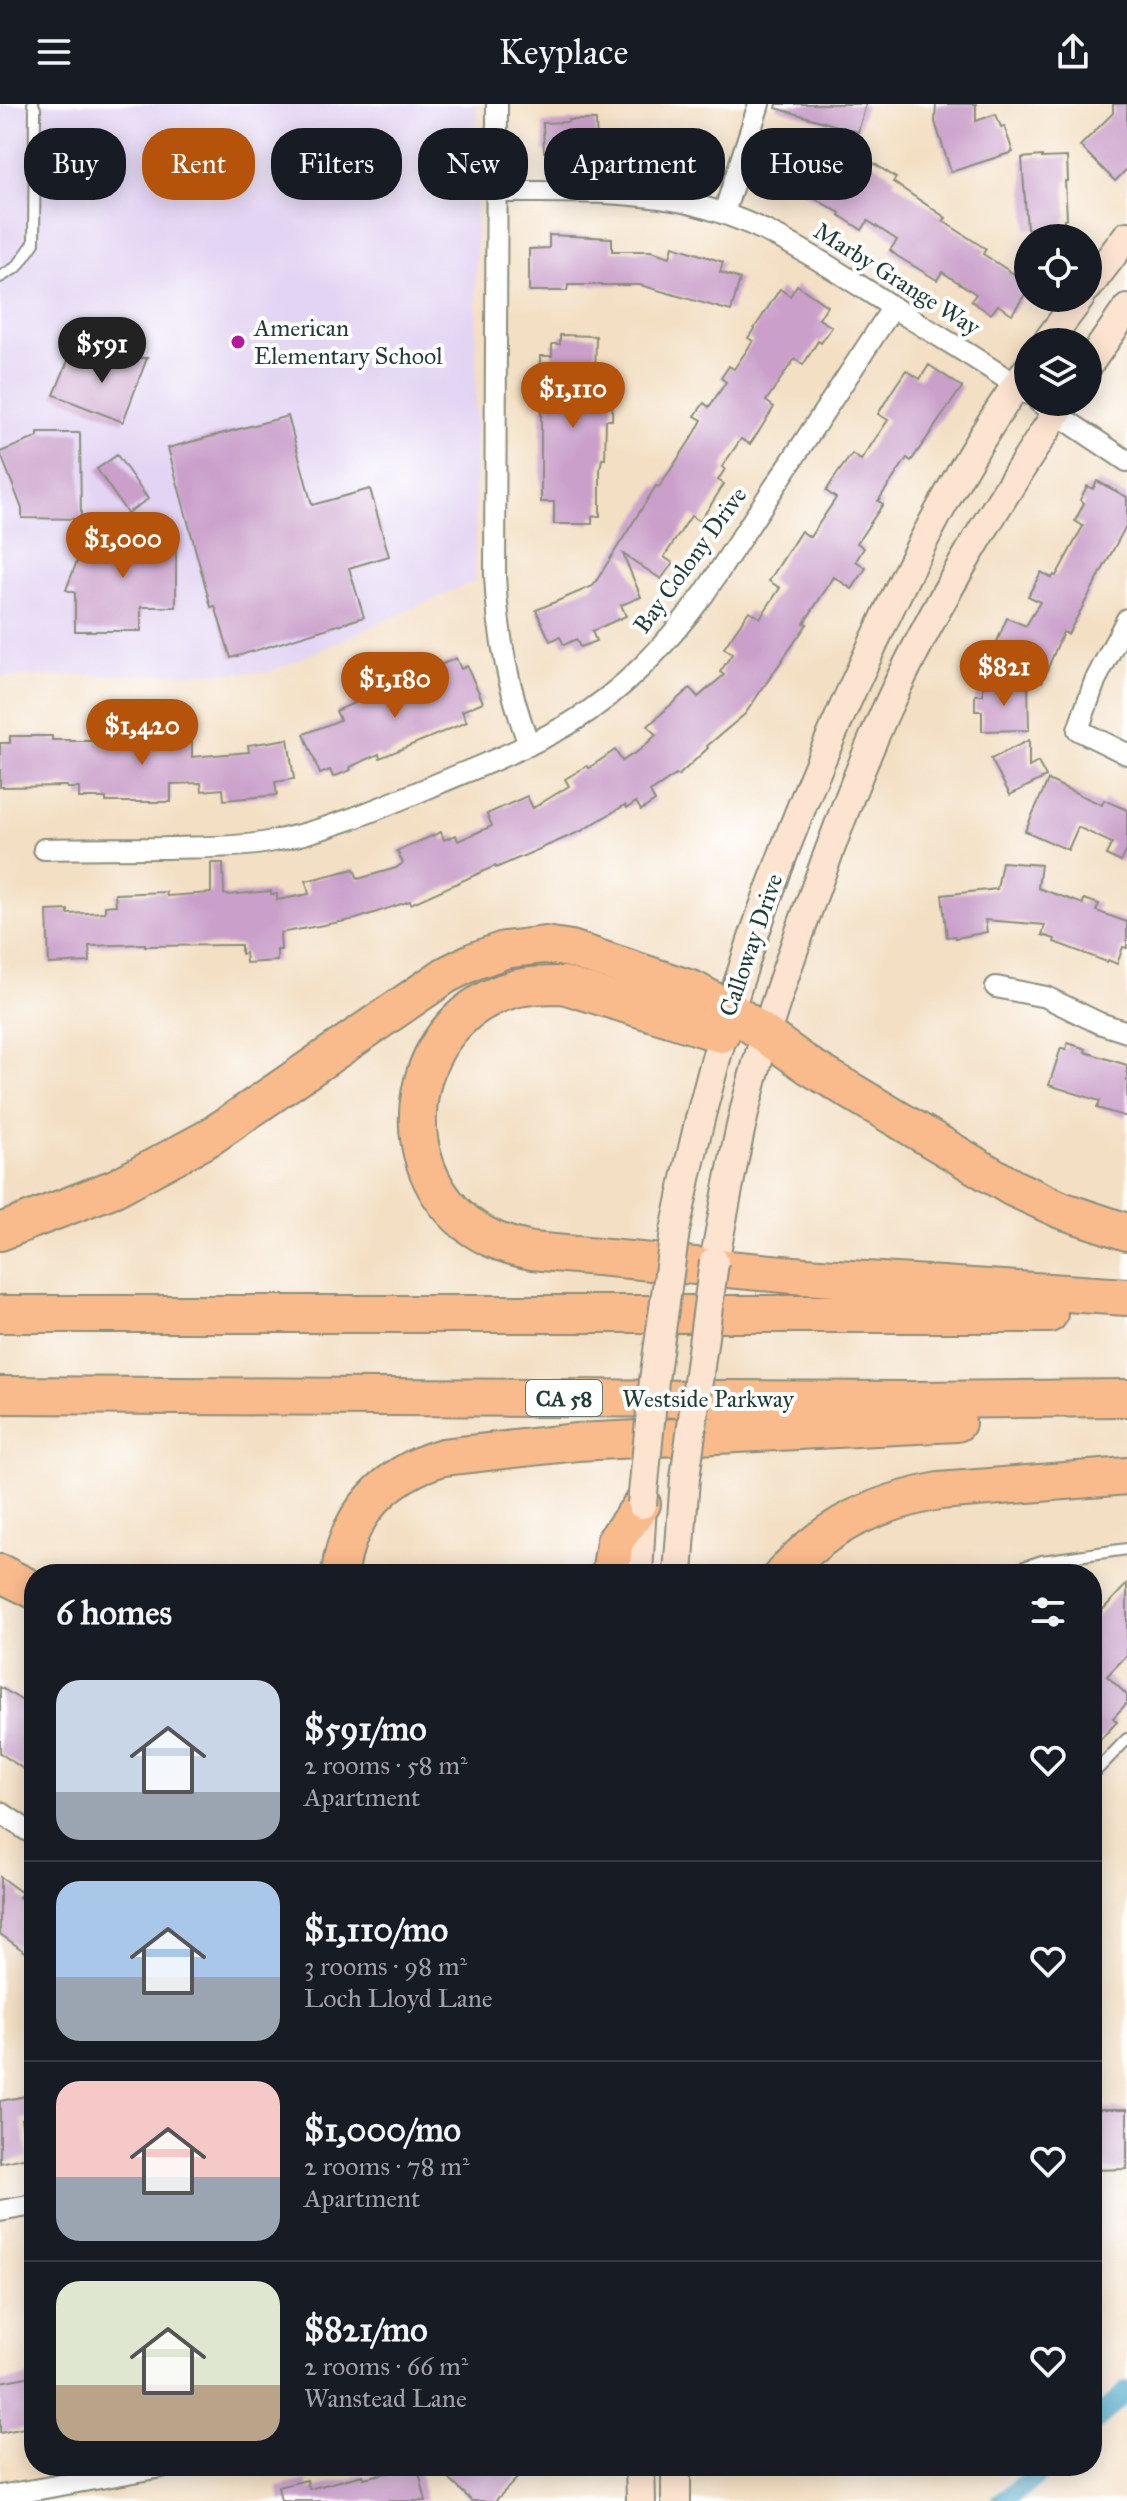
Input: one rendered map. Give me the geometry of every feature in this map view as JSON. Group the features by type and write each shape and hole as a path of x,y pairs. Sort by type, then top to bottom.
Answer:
{"highway":[{"path":"0,1232 115,1188 172,1159 210,1137 446,975 504,950 545,945 571,949 694,990 725,1022"},
{"path":"1127,1232 1061,1210 1013,1188 809,1066 766,1034 563,985 513,989 469,1012 451,1028 435,1050 419,1099 416,1129 421,1157 431,1180 445,1201 475,1229 506,1245 532,1251 805,1276 1127,1297"},
{"path":"0,1314 1127,1314"},
{"name":"Westside Parkway","path":"0,1395 897,1400 1127,1398"},
{"path":"342,1564 347,1542 369,1503 402,1472 443,1457 577,1442 1127,1413"},
{"path":"793,1564 834,1528 859,1514 908,1497 939,1491 1127,1476"},
{"path":"612,1564 615,1541 642,1504"},
{"path":"0,1573 24,1585"}],"main road":[{"path":"1102,269 1127,236"},
{"path":"1102,345 1127,309"},
{"name":"Calloway Drive","path":"639,1564 661,1330 675,1231 725,1022 780,858 843,707 909,565 1014,399"},
{"name":"Calloway Drive","path":"679,1564 685,1478 703,1330 748,1098 766,1034 824,866 887,709 922,639 1048,416"},
{"path":"640,2476 641,2501"},
{"path":"676,2476 676,2501"}],"street":[{"path":"497,104 497,128"},
{"path":"724,213 759,104"},
{"name":"Marby Grange Way","path":"528,193 637,195 724,213 776,234 1014,377"},
{"path":"496,200 497,619 503,662 529,745"},
{"name":"Bay Colony Drive","path":"44,849 205,847 261,843 315,832 529,745 570,723 609,697 676,632 893,307"},
{"path":"1066,416 1127,461"},
{"path":"1127,619 1095,681 1078,730 1127,754"},
{"path":"996,987 1046,997 1099,1023 1127,1032"},
{"path":"0,1812 24,1828"},
{"path":"0,2211 24,2207"},
{"path":"0,2496 111,2476"}],"lane":[{"path":"0,277 17,267 34,243 33,104"},
{"path":"1033,1564 1127,1549"},
{"path":"1102,1765 1127,1739"}],"shaded area":[{"name":"American Elementary School","path":"0,104 477,104 477,128 418,128 418,200 477,200 475,581 270,672 0,677"}],"building":[{"path":"777,104 866,104 859,128 844,128 776,108"},
{"path":"936,104 976,104 976,121 996,114 1001,127 1004,126 1013,152 951,172 935,122"},
{"path":"1113,104 1127,104 1127,169 1115,181 1080,146 1113,113"},
{"path":"596,120 596,128 544,128 544,152 543,123"},
{"path":"1067,157 1067,218 1064,224 1027,224 1022,158"},
{"path":"872,162 896,178 893,182 946,218 943,221 986,249 983,254 1014,274 1014,311 1012,314 998,305 991,314 971,301 976,294 942,272 937,280 897,256 890,250 897,240 868,221 862,230 817,200 872,200"},
{"path":"549,235 612,238 612,251 651,251 670,257 673,246 723,262 720,272 740,279 731,311 640,285 568,285 567,291 529,291 529,249 549,248"},
{"path":"797,285 827,306 819,319 832,327 821,343 818,341 803,365 795,359 786,371 766,401 774,407 761,428 750,444 741,439 722,467 725,469 718,480 724,484 710,506 700,521 691,516 664,557 673,563 661,579 623,554 641,597 621,605 626,616 592,631 596,641 580,647 576,639 564,645 560,637 550,641 536,610 593,586 656,486 659,487 695,433 702,420 695,416 704,403 709,407 726,382 721,378 729,366 734,369 753,341 748,338 780,289 790,296"},
{"path":"560,335 596,336 595,381 613,385 612,420 606,420 605,459 602,459 600,469 600,516 592,516 592,524 554,524 554,502 541,502 541,408 544,408 545,375 540,375 540,356 552,356 552,344 560,344"},
{"path":"69,358 94,363 114,358 147,358 123,422 54,395"},
{"path":"929,365 962,387 911,461 907,458 878,501 883,504 857,543 864,548 856,561 866,568 852,589 834,577 804,623 807,624 745,714 678,776 650,792 655,801 641,810 636,802 627,808 625,805 581,831 411,904 410,901 356,919 280,933 281,950 277,950 277,961 246,963 245,953 241,954 241,945 145,944 89,946 90,962 49,964 47,911 68,910 68,914 105,912 105,906 116,905 115,894 166,892 167,896 211,893 211,863 223,863 224,894 227,895 271,891 271,894 277,894 277,900 309,894 306,881 354,869 358,879 396,868 403,863 397,851 441,832 444,840 456,835 458,841 492,826 487,814 527,796 533,808 569,786 565,779 587,766 589,768 615,750 622,761 641,749 656,735 648,726 676,700 690,688 698,697 724,675 720,672 732,654 724,648 749,611 760,618 780,588 769,581 801,531 810,537 836,498 826,491 837,474 852,454 861,460 888,420 878,414 906,370 920,379"},
{"path":"288,416 312,505 370,489 389,556 349,568 364,617 231,658 215,606 211,607 168,448"},
{"path":"38,433 80,433 81,519 22,518 22,509 0,452 38,437"},
{"path":"117,455 148,499 127,513 97,469"},
{"path":"1097,481 1127,497 1127,524 1068,634 1063,632 1042,682 997,663 1001,654 993,651 1007,618 1026,626 1040,602 1028,596 1041,572 1052,578 1056,576 1083,526 1075,521 1084,503 1080,500 1087,486 1093,489"},
{"path":"176,534 176,607 141,607 141,631 75,631 75,593 66,590 87,535"},
{"path":"456,658 461,669 467,666 483,702 462,711 467,722 380,758 379,754 333,777 330,770 320,774 304,734 340,720 336,711 374,694 378,703 431,680 427,671"},
{"path":"983,685 1028,685 1029,730 982,731 982,711 975,711 975,695 983,695"},
{"path":"186,728 186,739 192,739 192,757 249,752 248,745 288,739 294,779 275,782 277,795 224,800 223,789 202,791 201,783 171,784 171,802 106,802 106,798 79,798 79,788 67,786 0,787 0,743 10,743 10,736 111,741 111,736 156,735 156,729"},
{"path":"1029,740 1029,767 1038,762 1046,777 1010,795 991,759"},
{"path":"1048,780 1102,805 1104,800 1127,810 1127,850 1121,862 1106,855 1112,843 1078,827 1068,850 1025,831"},
{"path":"1002,862 1041,865 1038,888 1083,904 1084,899 1099,904 1096,911 1127,922 1127,948 1123,947 1117,964 1054,942 1055,939 1042,935 1045,925 985,920 987,932 947,937 942,895 997,889"},
{"path":"1068,1043 1086,1049 1085,1052 1127,1065 1127,1117 1097,1108 1100,1101 1049,1085 1061,1048 1066,1049"},
{"path":"1127,1584 1127,1655 1107,1676 1127,1695 1127,1703 1113,1718 1117,1722 1102,1738 1102,1610"},
{"path":"0,1687 24,1702 24,1769 0,1753"},
{"path":"0,1877 22,1893 19,1897 24,1901 24,1951 0,1934"},
{"path":"24,2096 24,2119 21,2119 24,2158 0,2163 0,2101"},
{"path":"1102,2109 1127,2109 1127,2169 1102,2170"},
{"path":"24,2378 24,2428 0,2433 0,2382"},
{"path":"359,2476 420,2476 426,2501 281,2501 278,2487 307,2480 309,2489"},
{"path":"446,2476 519,2476 495,2501 472,2501"}],"waterway":[{"path":"1102,2415 1127,2391"},
{"path":"1002,2501 1036,2476"}],"place":[{"name":"American Elementary School","path":"238,342"}]}
